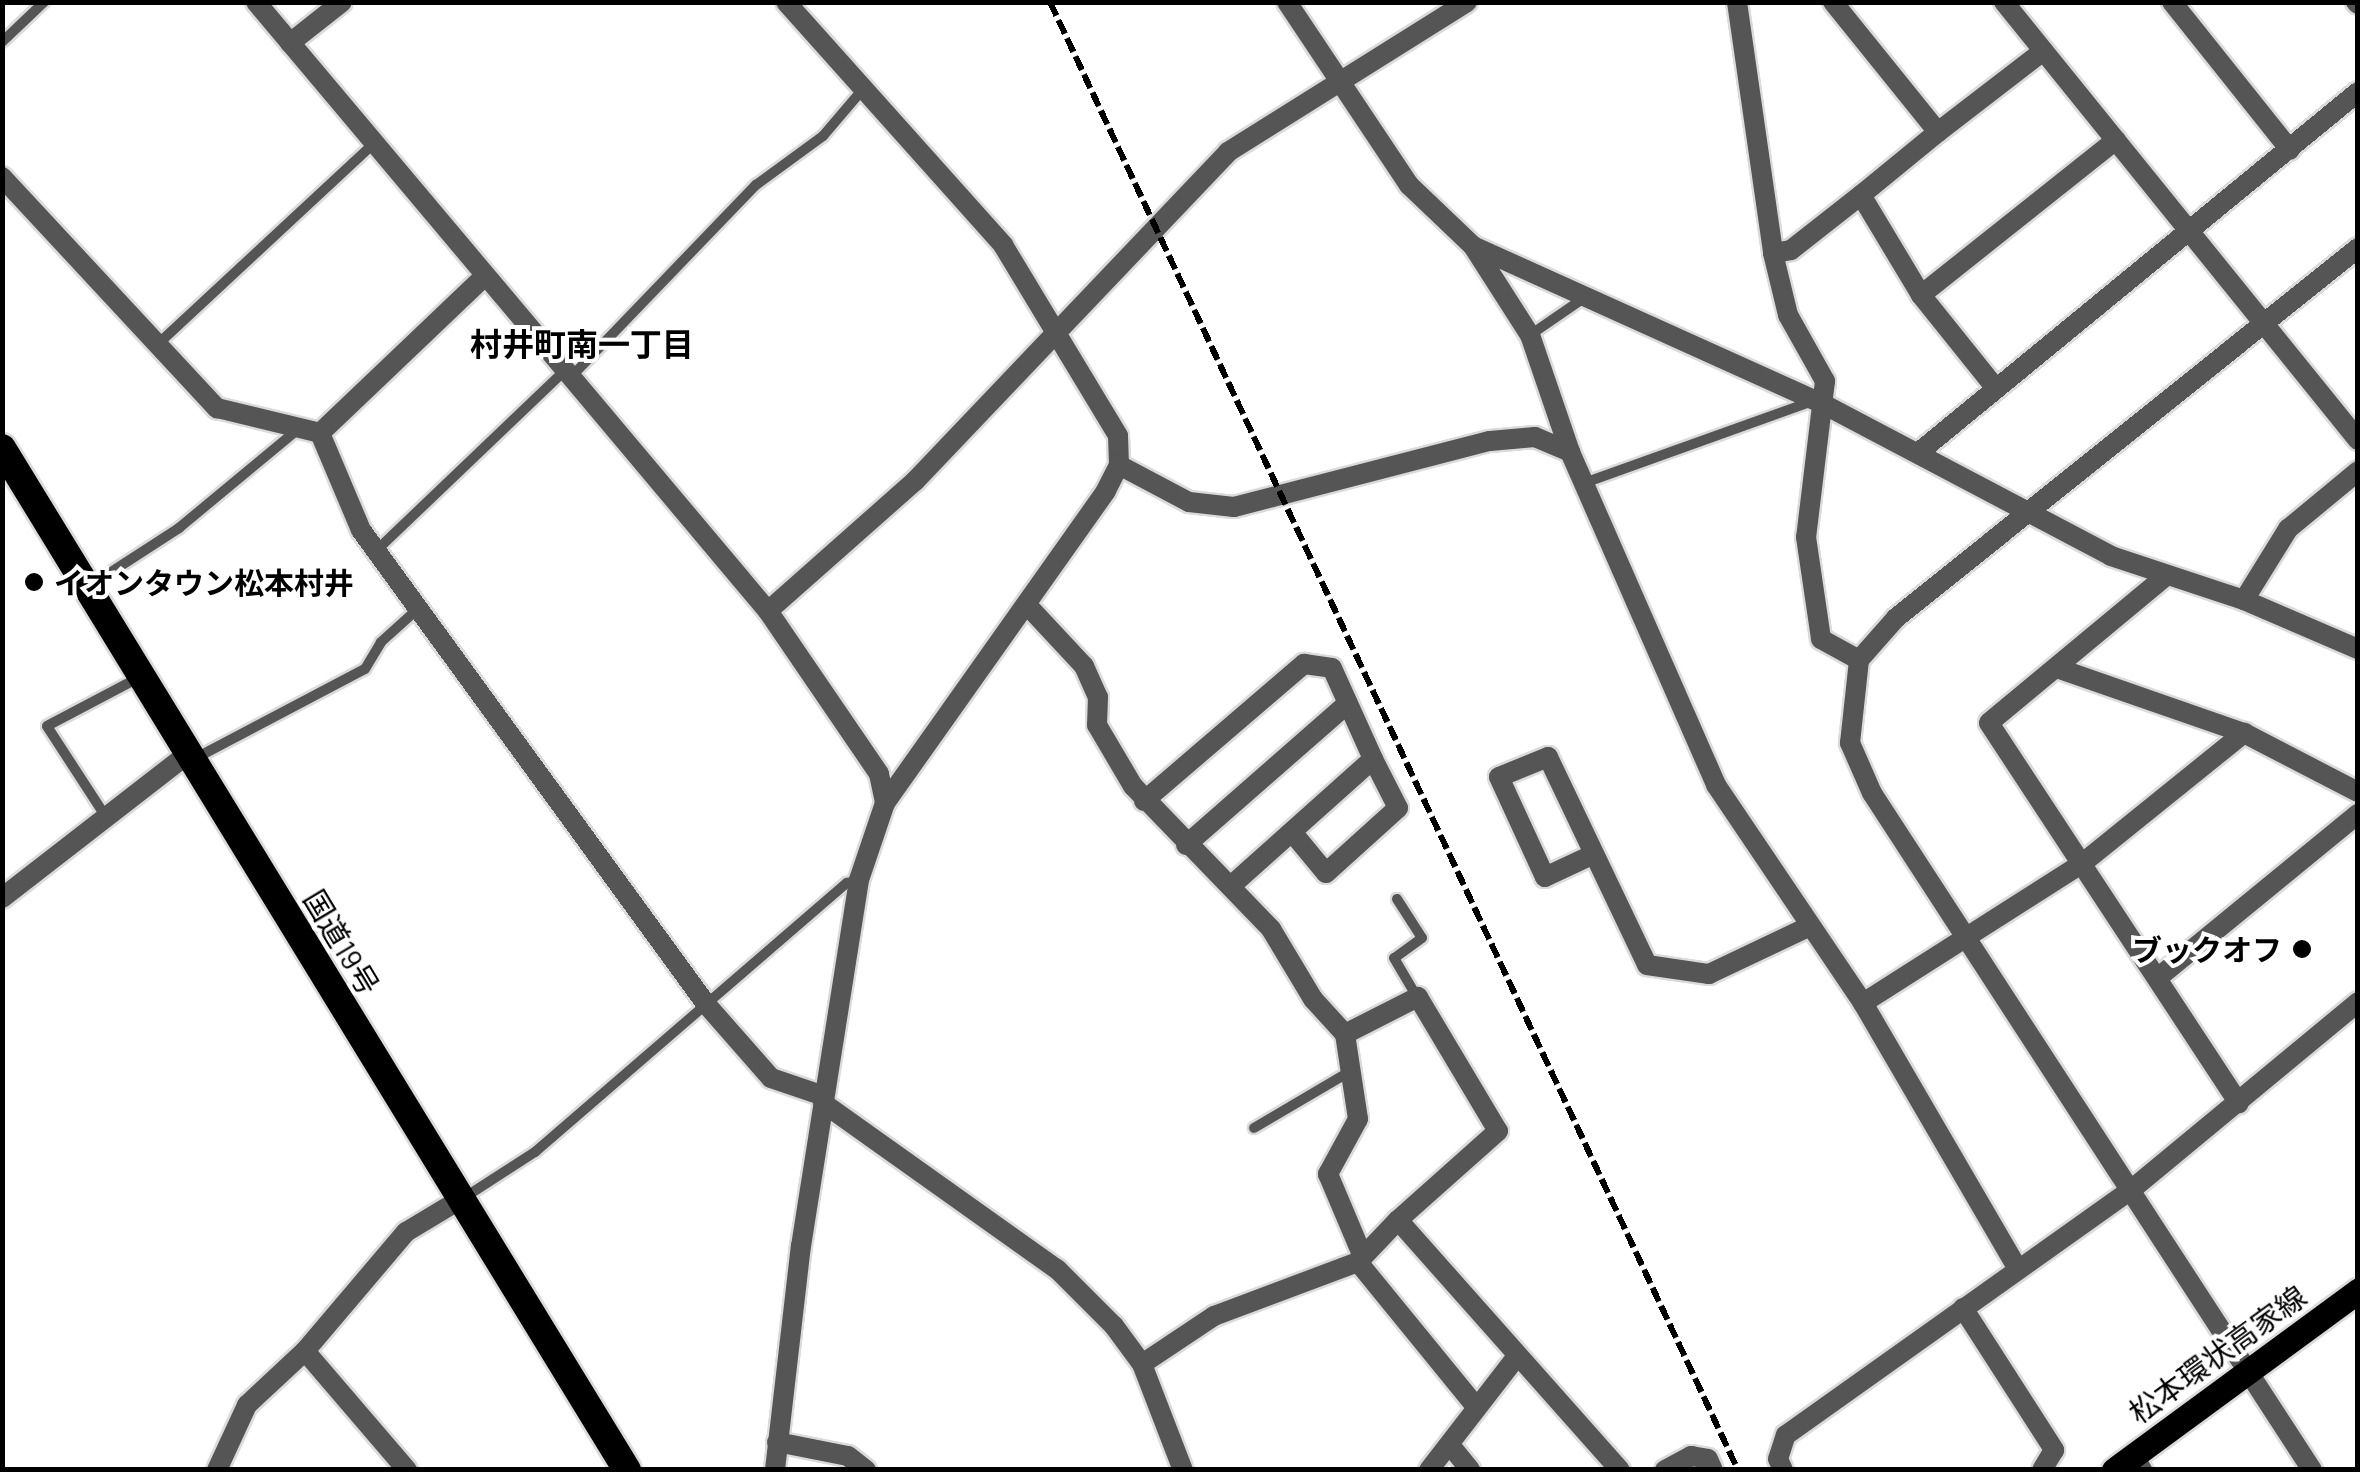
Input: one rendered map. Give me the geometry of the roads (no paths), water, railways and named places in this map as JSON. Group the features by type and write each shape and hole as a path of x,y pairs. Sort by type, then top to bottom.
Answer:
{"highway":[{"name":"国道19号","path":"2,448 626,1470"}],"main road":[{"name":"松本環状高家線","path":"2114,1470 2143,1461 2248,1371 2358,1291"}],"street":[{"path":"256,2 768,611 863,746 885,803"},
{"path":"290,44 342,2"},
{"path":"775,1470 824,1099 859,880 885,803 1028,606 1119,465 1118,436 1106,407 964,194 786,2"},
{"path":"1287,2 1335,81 1409,185 1474,246 1530,335 1570,452 1708,770 1806,928 1863,1003 2018,1268"},
{"path":"768,611 915,481 1228,152 1335,81 1467,2"},
{"path":"1737,2 1773,252 1788,315 1826,381 1806,537 1821,639 1859,660"},
{"path":"1833,2 1938,132"},
{"path":"2004,2 2358,440"},
{"path":"2172,2 2290,150"},
{"path":"1773,252 1791,250 2043,51"},
{"path":"1918,454 1994,386 2358,92"},
{"path":"1921,295 2116,140"},
{"path":"2,177 218,408 320,434"},
{"path":"1861,195 1921,295 1994,386"},
{"path":"1474,246 1822,403 2111,556 2244,600 2358,649"},
{"path":"2312,1470 1872,794 1850,743 1859,660 1896,618 2358,248"},
{"path":"320,434 484,277"},
{"path":"320,434 362,530 421,606 706,1004 771,1078 824,1099 1056,1269 1142,1364 1183,1470"},
{"path":"1119,465 1189,502 1234,508 1490,441 1535,437 1570,452"},
{"path":"2244,600 2288,528 2358,471"},
{"path":"2167,575 1989,723 2160,976 2239,1103"},
{"path":"1028,606 1084,666 1098,696 1097,725 1144,800 1271,929 1313,999 1344,1034 1358,1119 1328,1174 1360,1259 1477,1408"},
{"path":"1144,800 1304,664 1332,668 1398,808 1326,874 1292,832"},
{"path":"2057,668 2244,733 2358,792"},
{"path":"1186,845 1348,703"},
{"path":"1863,1003 2084,862 2244,733"},
{"path":"2,898 191,756"},
{"path":"1592,855 1545,877 1499,778 1548,757 1648,966 1709,974 1806,928"},
{"path":"1230,886 1374,758"},
{"path":"2160,976 2358,814"},
{"path":"1142,1364 1214,1316 1360,1259 1498,1130 1418,998 1344,1034"},
{"path":"1783,1470 1778,1459 1786,1435 2131,1190 2358,1002"},
{"path":"218,1470 247,1405 305,1351 406,1232 461,1199"},
{"path":"1398,1220 1620,1470"},
{"path":"1963,1308 2054,1450 2042,1470"},
{"path":"305,1351 398,1466"},
{"path":"1429,1470 1516,1356"},
{"path":"777,1442 848,1456 866,1470"},
{"path":"1450,1446 1470,1470"},
{"path":"1665,1470 1691,1456 1708,1459 1713,1470"}],"lane":[{"path":"2,42 44,2"},
{"path":"377,550 566,374 756,186 822,136 864,87"},
{"path":"156,346 373,144"},
{"path":"1530,335 1589,295"},
{"path":"1584,482 1822,403"},
{"path":"88,587 179,528 298,429"},
{"path":"191,756 365,669 381,642 421,606"},
{"path":"106,818 47,726 142,676"},
{"path":"461,1199 535,1152 706,1004 859,880"},
{"path":"1398,899 1422,938 1394,958 1418,998"},
{"path":"1254,1128 1348,1072"}],"railway":[{"path":"1050,2 1738,1470"}],"place":[{"name":"イオンタウン松本村井","path":"34,582"},
{"name":"ブックオフ","path":"2302,949"}],"district":[{"name":"村井町南一丁目","path":"582,343"}]}
